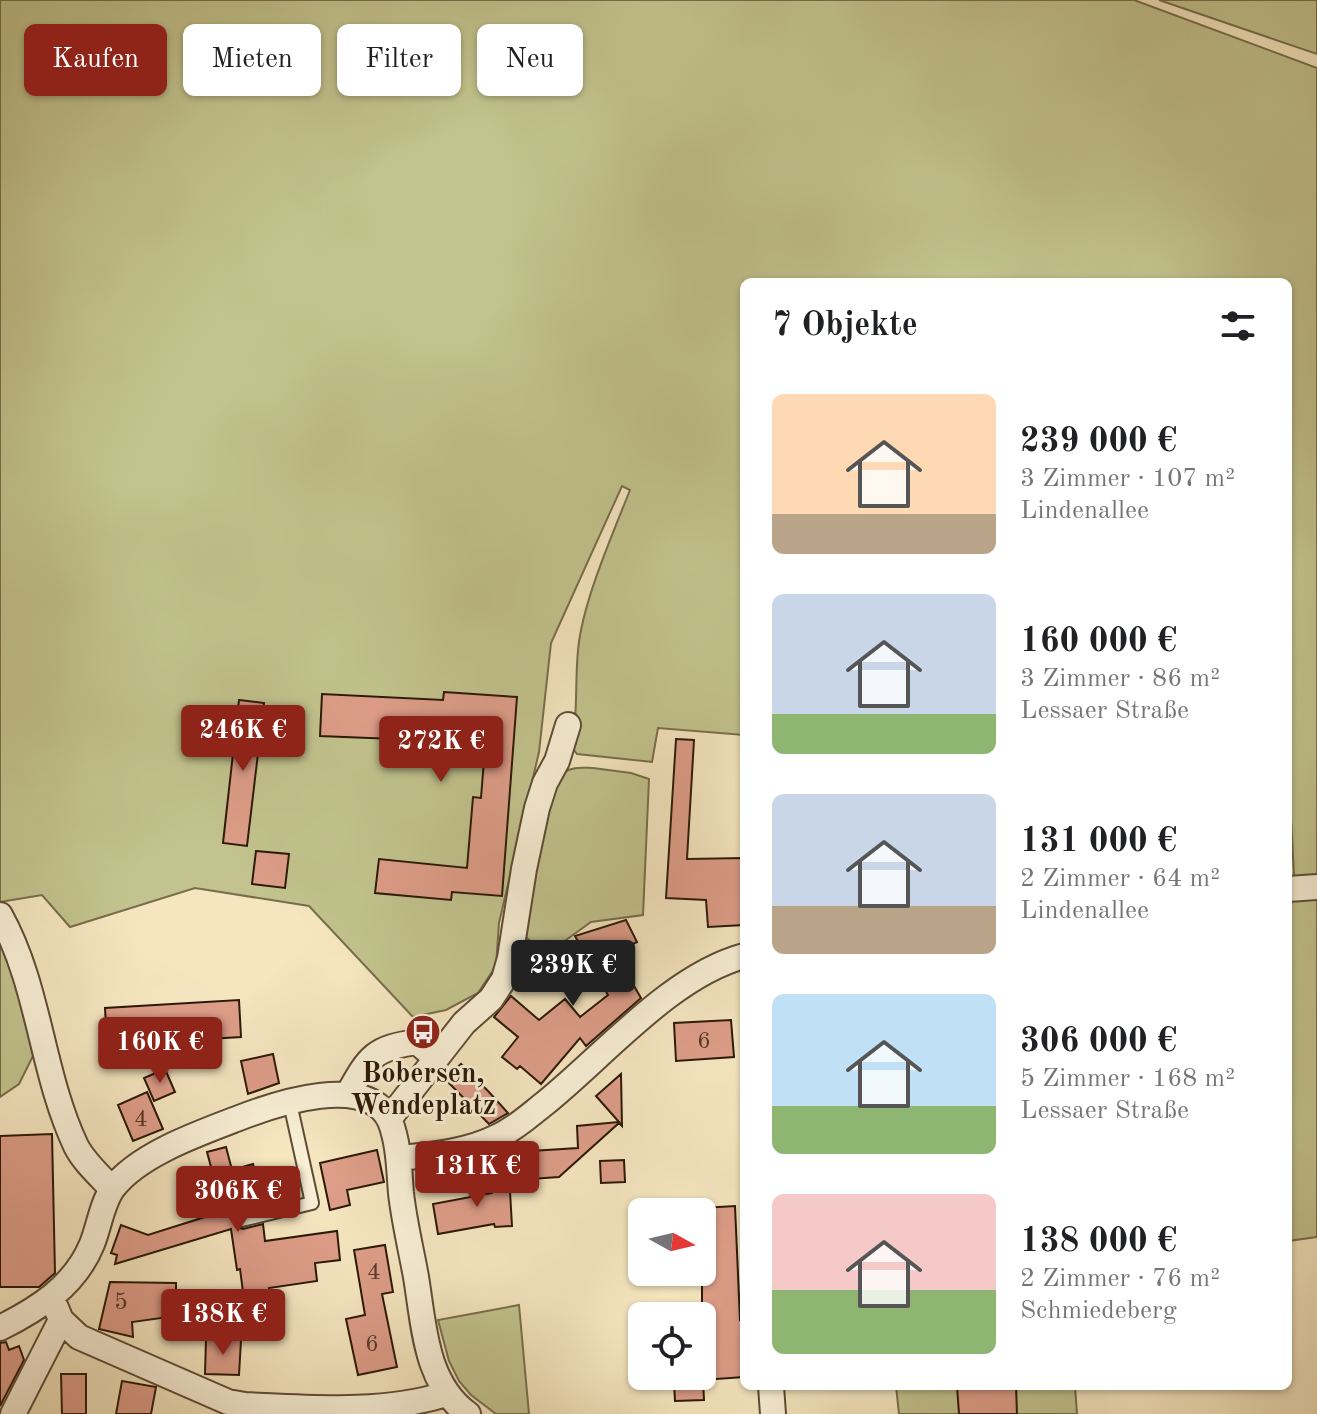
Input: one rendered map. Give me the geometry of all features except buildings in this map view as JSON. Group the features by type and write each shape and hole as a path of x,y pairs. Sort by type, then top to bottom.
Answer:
{"street":[{"path":"384,1113 425,1076 464,1023 491,999 504,979 537,808 568,725"},
{"path":"1292,889 1317,887"},
{"path":"0,915 25,968 56,1090 77,1146 112,1189"},
{"path":"399,1158 451,1153 499,1136 557,1094 675,992 710,969 740,958"},
{"path":"348,1094 373,1055 393,1045 417,1042 436,1058"},
{"path":"13,1414 57,1309 85,1260 112,1189 129,1171 205,1131 258,1111 332,1094 348,1094 384,1113 399,1158 401,1197 428,1350 456,1407"},
{"path":"57,1309 79,1337 228,1402 367,1410 424,1403 456,1407"},
{"path":"0,1328 57,1309"},
{"path":"771,1390 773,1414"}],"lane":[{"path":"242,1220 312,1203 290,1103"}],"green space":[{"path":"0,0 1134,0 1317,68 1317,876 1294,877 1292,837 1292,278 740,278 740,735 658,728 652,762 577,754 571,746 582,624 600,565 630,490 622,486 551,643 539,752 499,923 496,966 478,993 446,1010 413,1017 309,906 195,888 70,927 42,895 0,902"},
{"path":"1159,0 1317,0 1317,54"},
{"path":"574,768 631,773 649,779 643,915 591,922 548,953 521,934 540,824 554,784 563,773"},
{"path":"1317,899 1317,1237 1292,1240 1292,901"},
{"path":"0,934 37,1048 19,1084 0,1097"},
{"path":"519,1305 529,1414 496,1414 471,1395 459,1381 449,1361 438,1320"},
{"path":"896,1390 1075,1390 1077,1414 899,1414"}],"place":[{"name":"Bobersen, Wendeplatz","path":"423,1032"}]}
